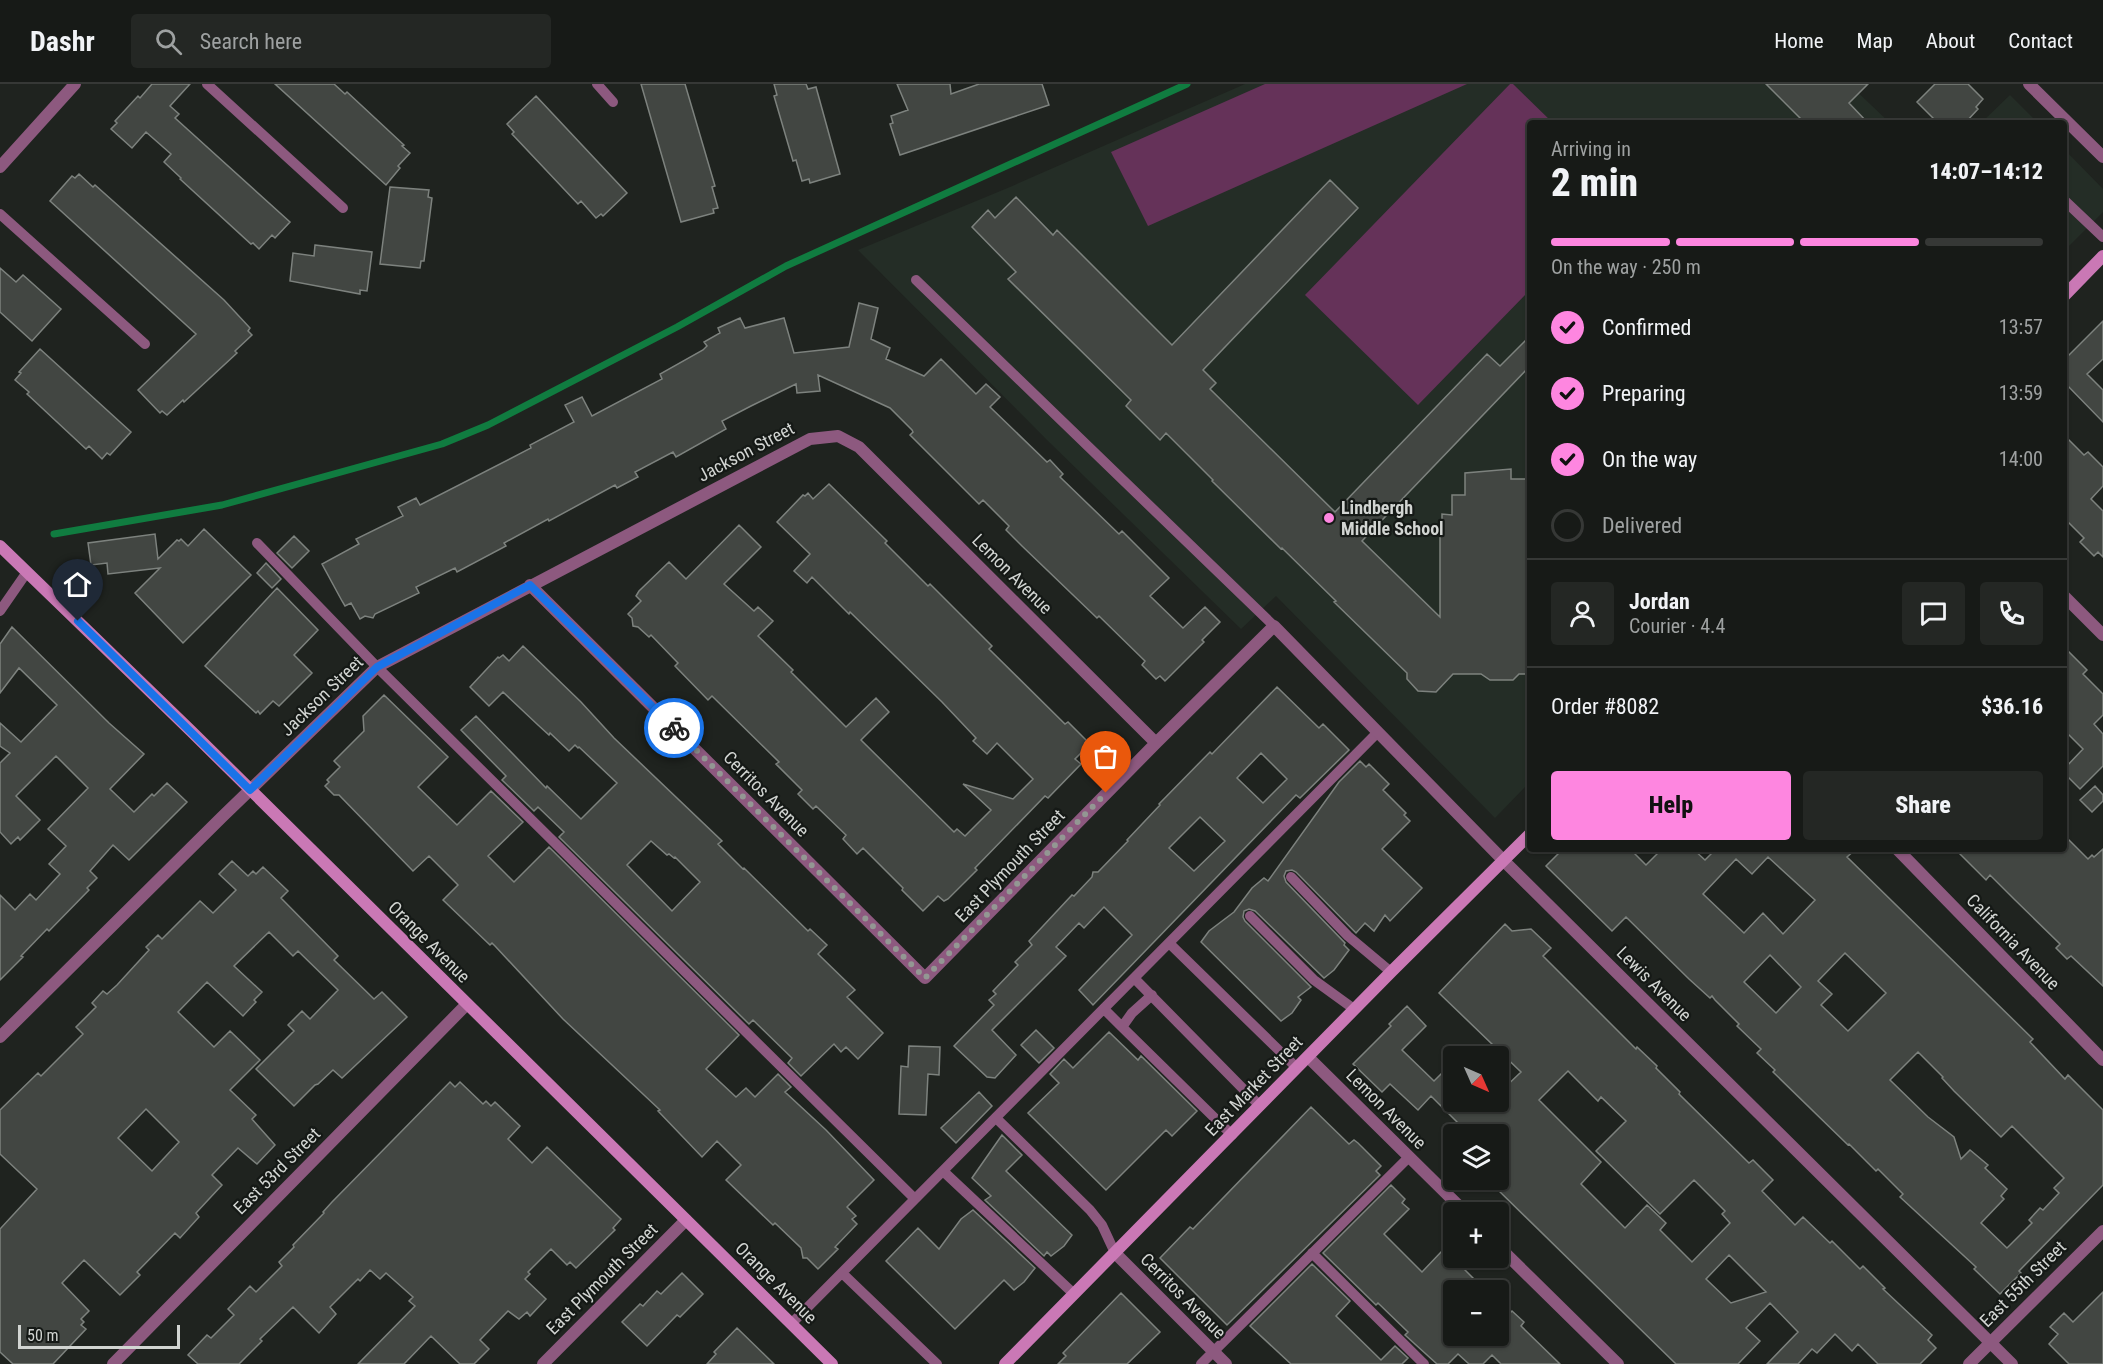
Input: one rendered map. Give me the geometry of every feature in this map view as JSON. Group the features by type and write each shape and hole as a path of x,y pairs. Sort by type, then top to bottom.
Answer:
{"street":[{"path":"0,167 75,84"},
{"path":"2029,84 2065,120"},
{"path":"2067,122 2103,158"},
{"path":"2067,293 2103,256"},
{"name":"Jackson Street","path":"1,1035 377,667 810,439 838,436"},
{"name":"Lemon Avenue","path":"838,436 859,447 1156,743"},
{"name":"Orange Avenue","path":"0,546 832,1364"},
{"name":"Cerritos Avenue","path":"530,585 925,978"},
{"path":"2067,599 2103,635"},
{"name":"Lewis Avenue","path":"1274,626 1504,861 2012,1364"},
{"name":"East Plymouth Street","path":"925,978 1274,626"},
{"name":"East Market Street","path":"1005,1364 1354,1009 1527,837"},
{"name":"California Avenue","path":"1900,852 2103,1060"},
{"name":"East 53rd Street","path":"113,1364 467,1004"},
{"name":"Lemon Avenue","path":"1308,1057 1454,1202"},
{"name":"East Plymouth Street","path":"543,1364 686,1220"},
{"name":"East 55th Street","path":"1969,1364 2103,1231"},
{"name":"Cerritos Avenue","path":"1115,1253 1226,1364"},
{"path":"1509,1257 1618,1364"}],"lane":[{"path":"207,84 344,208"},
{"path":"597,84 613,102"},
{"path":"2067,203 2103,237"},
{"path":"0,214 145,344"},
{"path":"916,280 1274,626"},
{"path":"257,543 377,667 915,1199"},
{"path":"0,611 27,572"},
{"path":"791,1324 1378,732"},
{"path":"1291,877 1348,936 1391,972"},
{"path":"1250,916 1314,980 1354,1009"},
{"path":"1169,943 1297,1068"},
{"path":"1134,978 1260,1106"},
{"path":"1122,1027 1132,1013 1152,995"},
{"path":"1104,1009 1232,1135"},
{"path":"996,1118 1090,1210 1102,1225 1115,1253"},
{"path":"1201,1364 1409,1157"},
{"path":"943,1171 1074,1294"},
{"path":"1312,1253 1424,1364"},
{"path":"842,1273 937,1364"}],"shaded area":[{"name":"Lindbergh Middle School","path":"1245,84 1849,84 1887,120 1527,120 1527,785 1495,818 1276,596 1241,629 1047,440 858,250 1010,187"},
{"path":"1265,84 1467,84 1148,226 1111,152"},
{"path":"1510,84 1513,84 1550,120 1527,120 1527,293 1418,405 1305,295"},
{"path":"2010,95 2035,120 1984,120"},
{"path":"2067,152 2103,189 2103,212 2067,248"}],"building":[{"path":"152,84 190,84 170,106 179,114 175,118 290,222 275,238 272,235 259,249 253,243 251,244 164,162 171,154 146,132 132,148 111,129 117,123 115,121"},
{"path":"275,84 334,84 345,94 347,92 410,153 386,185"},
{"path":"641,84 685,84 715,186 712,187 718,208 713,209 714,213 681,222"},
{"path":"774,84 806,84 808,89 816,87 840,174 810,183 809,179 802,181 796,160 793,161 774,96 777,95"},
{"path":"897,84 950,84 951,94 979,84 1042,84 1049,105 900,155 890,124 893,123 891,116 908,110"},
{"path":"1766,84 1868,84 1849,103 1865,120 1802,120"},
{"path":"1935,84 1968,84 1983,99 1976,107 1978,109 1968,120 1935,120 1917,102"},
{"path":"536,96 627,193 603,216 601,214 596,218 581,201 578,204 512,134 514,132 507,124"},
{"path":"79,174 93,187 95,185 224,300 250,328 248,331 252,335 235,351 237,353 167,415 162,411 160,413 138,390 196,334 50,201 72,176 75,178"},
{"path":"1330,180 1358,208 1203,370 1216,383 1210,389 1335,512 1487,354 1500,366 1527,339 1527,369 1362,541 1440,617 1440,521 1442,514 1452,515 1452,495 1465,495 1465,473 1511,469 1511,479 1527,479 1527,674 1519,674 1513,680 1490,680 1481,674 1453,674 1436,692 1418,691 1407,679 1407,673 1166,433 1160,440 1126,406 1131,400 1008,279 1016,272 972,227 988,210 995,218 1016,197 1053,235 1057,230 1172,345"},
{"path":"390,187 429,190 428,197 432,198 424,261 421,261 420,268 380,264"},
{"path":"315,245 372,252 367,291 360,290 360,294 290,281 293,253 314,256"},
{"path":"0,268 16,282 23,275 61,309 32,341 0,312"},
{"path":"859,303 878,308 871,339 890,348 886,359 924,376 941,359 976,394 986,384 1000,397 990,407 1047,462 1050,460 1063,474 1060,477 1119,534 1122,531 1169,578 1150,596 1183,628 1205,607 1220,622 1202,640 1204,642 1165,681 1160,676 1156,679 1142,665 1145,661 1022,546 1006,530 1009,526 983,500 979,504 910,435 912,430 890,408 818,375 820,391 797,393 796,384 751,406 722,421 726,429 676,457 673,452 635,472 638,477 617,488 615,485 549,521 548,519 504,543 506,546 457,572 455,568 416,587 419,593 375,614 373,618 365,616 360,619 351,603 345,606 322,564 359,544 356,539 403,516 398,507 416,498 420,505 531,448 530,445 574,422 565,405 582,397 592,416 662,379 660,374 703,350 707,346 704,342 720,333 718,328 740,318 745,328 784,318 794,353 849,347"},
{"path":"2103,321 2103,359 2087,374 2103,390 2103,422 2067,385 2067,357"},
{"path":"40,349 131,432 110,455 107,453 102,459 89,446 86,449 15,380 21,373 19,372"},
{"path":"2067,438 2084,455 2088,452 2103,467 2103,486 2091,499 2103,511 2103,557 2098,552 2094,556 2080,542 2084,538 2067,521"},
{"path":"829,484 887,541 885,543 928,586 930,584 992,646 989,649 1065,724 1068,722 1087,741 1085,743 1088,746 1075,759 1081,764 1048,798 1045,796 948,899 944,901 938,896 923,911 863,848 857,854 843,839 846,835 816,806 813,809 798,794 802,790 776,764 779,762 712,696 708,700 675,666 678,663 651,635 649,637 638,627 633,626 632,618 628,614 641,601 636,596 639,591 669,562 686,579 739,525 761,547 724,584 754,611 758,607 773,621 758,636 846,727 876,698 889,712 861,740 954,832 957,829 965,836 991,810 963,784 1013,799 1033,779 997,743 987,754 973,741 976,738 942,702 850,612 849,614 812,577 807,583 794,571 810,554 777,522 803,495 808,493 813,499"},
{"path":"204,529 251,575 183,643 135,593 160,568 108,574 107,563 91,565 88,543 155,534 158,559 177,540 181,539 188,546"},
{"path":"294,536 309,551 292,568 277,553"},
{"path":"266,563 281,579 272,588 257,573"},
{"path":"277,588 318,630 294,655 312,673 279,706 273,701 260,714 258,711 256,713 205,666"},
{"path":"12,627 109,723 144,754 110,789 134,812 167,783 187,802 129,860 113,845 90,871 97,878 87,888 89,890 49,931 47,929 0,980 0,895 15,910 30,894 36,900 60,874 49,864 66,846 48,829 88,788 56,756 16,796 40,820 20,840 18,837 11,844 0,832 0,763 10,753 0,746 0,723 21,742 57,705 19,668 0,693 0,644"},
{"path":"523,646 581,702 614,738 722,841 718,844 743,869 808,931 810,929 827,945 818,954 855,990 847,997 883,1033 858,1059 846,1047 841,1052 834,1044 801,1076 788,1063 792,1058 753,1020 749,1024 559,837 564,832 538,807 534,811 502,780 506,776 461,730 476,716 546,788 547,786 581,819 617,783 579,747 575,745 569,751 503,692 489,706 470,687 498,657 503,655 509,661","holes":["651,841 667,855 675,857 700,882 672,911 627,865"]},
{"path":"2067,650 2087,670 2083,674 2103,694 2103,715 2094,724 2103,734 2103,766 2080,789 2067,776 2067,766 2083,749 2067,733"},
{"path":"1277,687 1319,728 1323,724 1349,750 1300,798 1296,795 1093,1005 1079,990 1132,935 1104,907 1084,928 1079,923 1056,947 1066,956 992,1030 1016,1055 995,1078 987,1077 954,1046 994,1005 989,1000 996,994 993,991 1018,965 1015,962 1032,945 1029,941 1092,877 1093,872 1098,872 1128,841 1159,804 1210,752 1212,754","holes":["1261,753 1287,779 1263,803 1237,778","1200,817 1225,841 1194,871 1169,848"]},
{"path":"384,695 448,757 418,787 457,825 491,791 523,822 488,856 514,882 549,847 739,1035 706,1069 736,1097 746,1088 755,1097 778,1074 791,1087 785,1092 826,1130 874,1180 847,1207 856,1216 852,1219 857,1224 835,1247 838,1249 818,1269 807,1258 803,1258 801,1248 726,1180 741,1165 717,1141 702,1157 658,1111 660,1110 563,1019 492,943 490,945 443,900 458,885 429,856 413,871 339,795 334,795 325,786 329,782 327,780 340,767 334,761 364,731 363,716"},
{"path":"1360,761 1366,767 1369,764 1389,784 1383,790 1406,813 1404,815 1410,821 1382,849 1422,888 1390,921 1385,915 1374,931 1365,923 1356,933 1296,872 1286,871 1284,876 1286,882 1345,943 1344,945 1349,950 1334,970 1324,978 1255,911 1249,909 1244,911 1245,921 1311,987 1298,997 1301,1000 1292,1013 1281,1021 1201,942 1209,931 1234,912 1252,888 1264,878 1268,881 1339,782"},
{"path":"2095,786 2103,795 2103,801 2092,812 2080,800"},
{"path":"2067,838 2088,859 2103,849 2103,986 2071,956 2067,959 2056,948 2060,944 1990,875 1986,880 1958,852 2067,852"},
{"path":"1560,852 1633,852 1646,865 1659,852 1696,852 1705,860 1713,852 1853,852 1847,857 2033,1039 2030,1042 2065,1079 2068,1075 2103,1110 2103,1185 2019,1271 2021,1273 2000,1294 1974,1269 1976,1267 1900,1197 1903,1194 1878,1169 1876,1171 1773,1072 1775,1070 1757,1053 1761,1049 1737,1026 1739,1024 1712,996 1710,998 1689,979 1626,917 1612,931 1546,866","holes":["1768,857 1815,900 1783,934 1763,913 1744,933 1703,894 1736,859 1752,874","1845,953 1886,993 1848,1031 1821,1005 1832,994 1818,981","1770,955 1801,987 1776,1013 1744,982","1918,1052 2001,1137 2012,1126 2064,1178 2054,1188 2059,1193 2043,1210 2040,1208 2029,1220 2032,1223 2007,1248 1981,1223 2004,1199 2001,1196 2007,1189 1985,1168 1988,1165 1970,1150 1961,1159 1954,1137 1928,1117 1890,1080"]},
{"path":"232,861 248,876 253,871 256,874 263,867 288,891 281,898 338,956 334,960 374,999 382,992 407,1017 342,1078 333,1070 294,1106 256,1069 294,1031 288,1025 302,1011 310,1019 338,990 298,951 293,956 269,932 234,966 262,992 243,1016 207,982 178,1012 214,1047 230,1031 260,1060 230,1090 256,1115 252,1119 275,1145 257,1164 238,1148 212,1175 222,1185 196,1213 199,1217 180,1238 175,1233 137,1272 140,1275 120,1295 84,1260 62,1283 89,1311 81,1319 84,1322 81,1325 86,1329 53,1364 13,1364 0,1352 0,1229 37,1189 0,1154 0,1110 38,1073 41,1076 83,1034 76,1027 96,1007 92,1003 103,991 107,994 117,985 149,950 146,947 158,935 162,939 200,901 213,913 236,890 219,874","holes":["146,1109 179,1142 152,1171 118,1138"]},
{"path":"1505,924 1512,931 1531,929 1551,948 1543,956 1636,1049 1637,1047 1657,1066 1656,1068 1680,1092 1679,1094 1749,1163 1753,1160 1773,1180 1762,1191 1795,1225 1803,1217 1830,1243 1832,1241 1860,1269 1863,1266 1885,1288 1883,1289 1932,1335 1928,1340 1936,1348 1920,1364 1878,1364 1858,1344 1852,1351 1835,1334 1817,1353 1812,1349 1798,1364 1767,1364 1798,1332 1770,1303 1746,1328 1760,1341 1738,1364 1676,1364 1498,1190 1509,1190 1509,1124 1455,1124 1457,1122 1447,1112 1509,1112 1509,1083 1521,1072 1509,1060 1509,1046 1494,1046 1439,993","holes":["1568,1071 1598,1101 1601,1097 1626,1121 1596,1151 1660,1214 1694,1180 1725,1211 1722,1214 1730,1223 1692,1262 1660,1230 1666,1223 1647,1205 1625,1228 1581,1184 1601,1162 1539,1100","1729,1255 1766,1292 1731,1303 1706,1279"]},
{"path":"1407,1006 1426,1026 1402,1050 1434,1081 1443,1072 1443,1108 1431,1096 1418,1110 1390,1084 1382,1092 1353,1064 1391,1026 1389,1024"},
{"path":"1036,1030 1054,1048 1039,1063 1021,1045"},
{"path":"1109,1032 1138,1060 1141,1056 1197,1111 1172,1136 1166,1130 1106,1190 1028,1113 1059,1083 1050,1074 1064,1059 1073,1068"},
{"path":"909,1046 940,1047 939,1075 928,1074 926,1115 899,1114 901,1066 908,1067"},
{"path":"450,1082 455,1087 460,1082 483,1104 486,1101 491,1106 495,1102 520,1126 508,1139 532,1163 547,1147 621,1219 613,1228 615,1230 576,1268 570,1262 567,1265 551,1249 528,1272 530,1274 525,1279 546,1299 530,1316 527,1312 519,1319 508,1311 480,1340 489,1349 474,1364 460,1364 431,1336 404,1364 358,1364 415,1306 409,1301 413,1297 386,1273 380,1279 370,1270 330,1307 336,1314 319,1333 293,1307 260,1339 262,1341 239,1364 198,1364 188,1355 207,1335 211,1338 234,1315 228,1309 250,1286 256,1292 282,1266 279,1262 332,1202"},
{"path":"979,1092 992,1106 956,1143 941,1128"},
{"path":"1311,1107 1349,1144 1354,1140 1358,1143 1381,1166 1376,1171 1380,1175 1227,1325 1160,1258 1190,1227 1193,1229"},
{"path":"1002,1135 1022,1155 1006,1171 1072,1235 1064,1246 1051,1256 1047,1252 1044,1256 985,1200 991,1196 972,1178"},
{"path":"1391,1185 1405,1199 1402,1203 1409,1209 1384,1234 1422,1272 1441,1252 1443,1268 1463,1268 1475,1280 1443,1280 1443,1346 1509,1346 1509,1314 1512,1311 1524,1322 1521,1326 1560,1364 1501,1364 1492,1355 1483,1364 1469,1364 1458,1354 1448,1364 1437,1364 1405,1335 1408,1332 1378,1303 1376,1305 1323,1253"},
{"path":"973,1210 1035,1268 1014,1290 1004,1280 955,1329 886,1261 918,1228 939,1249 961,1219"},
{"path":"1312,1264 1350,1301 1336,1316 1381,1360 1395,1346 1408,1358 1402,1364 1291,1364 1250,1326"},
{"path":"682,1273 703,1294 680,1317 677,1315 647,1346 622,1322 640,1304 643,1306 657,1291 661,1294"},
{"path":"2103,1292 2103,1364 2069,1364 2049,1344 2058,1334 2050,1327 2064,1313 2073,1322"},
{"path":"1121,1293 1160,1332 1127,1364 1058,1364 1066,1356 1063,1353"},
{"path":"737,1328 774,1364 707,1364 716,1354 714,1352"}],"waterway":[{"path":"54,534 222,505 442,444 488,425 677,327 786,266 1187,84"}],"way so far":[{"path":"674,728 925,978 1106,793"}],"place":[{"name":"Lindbergh Middle School","path":"1329,518"}],"route":[{"path":"78,621 250,790 377,667 530,585 674,728"}]}
